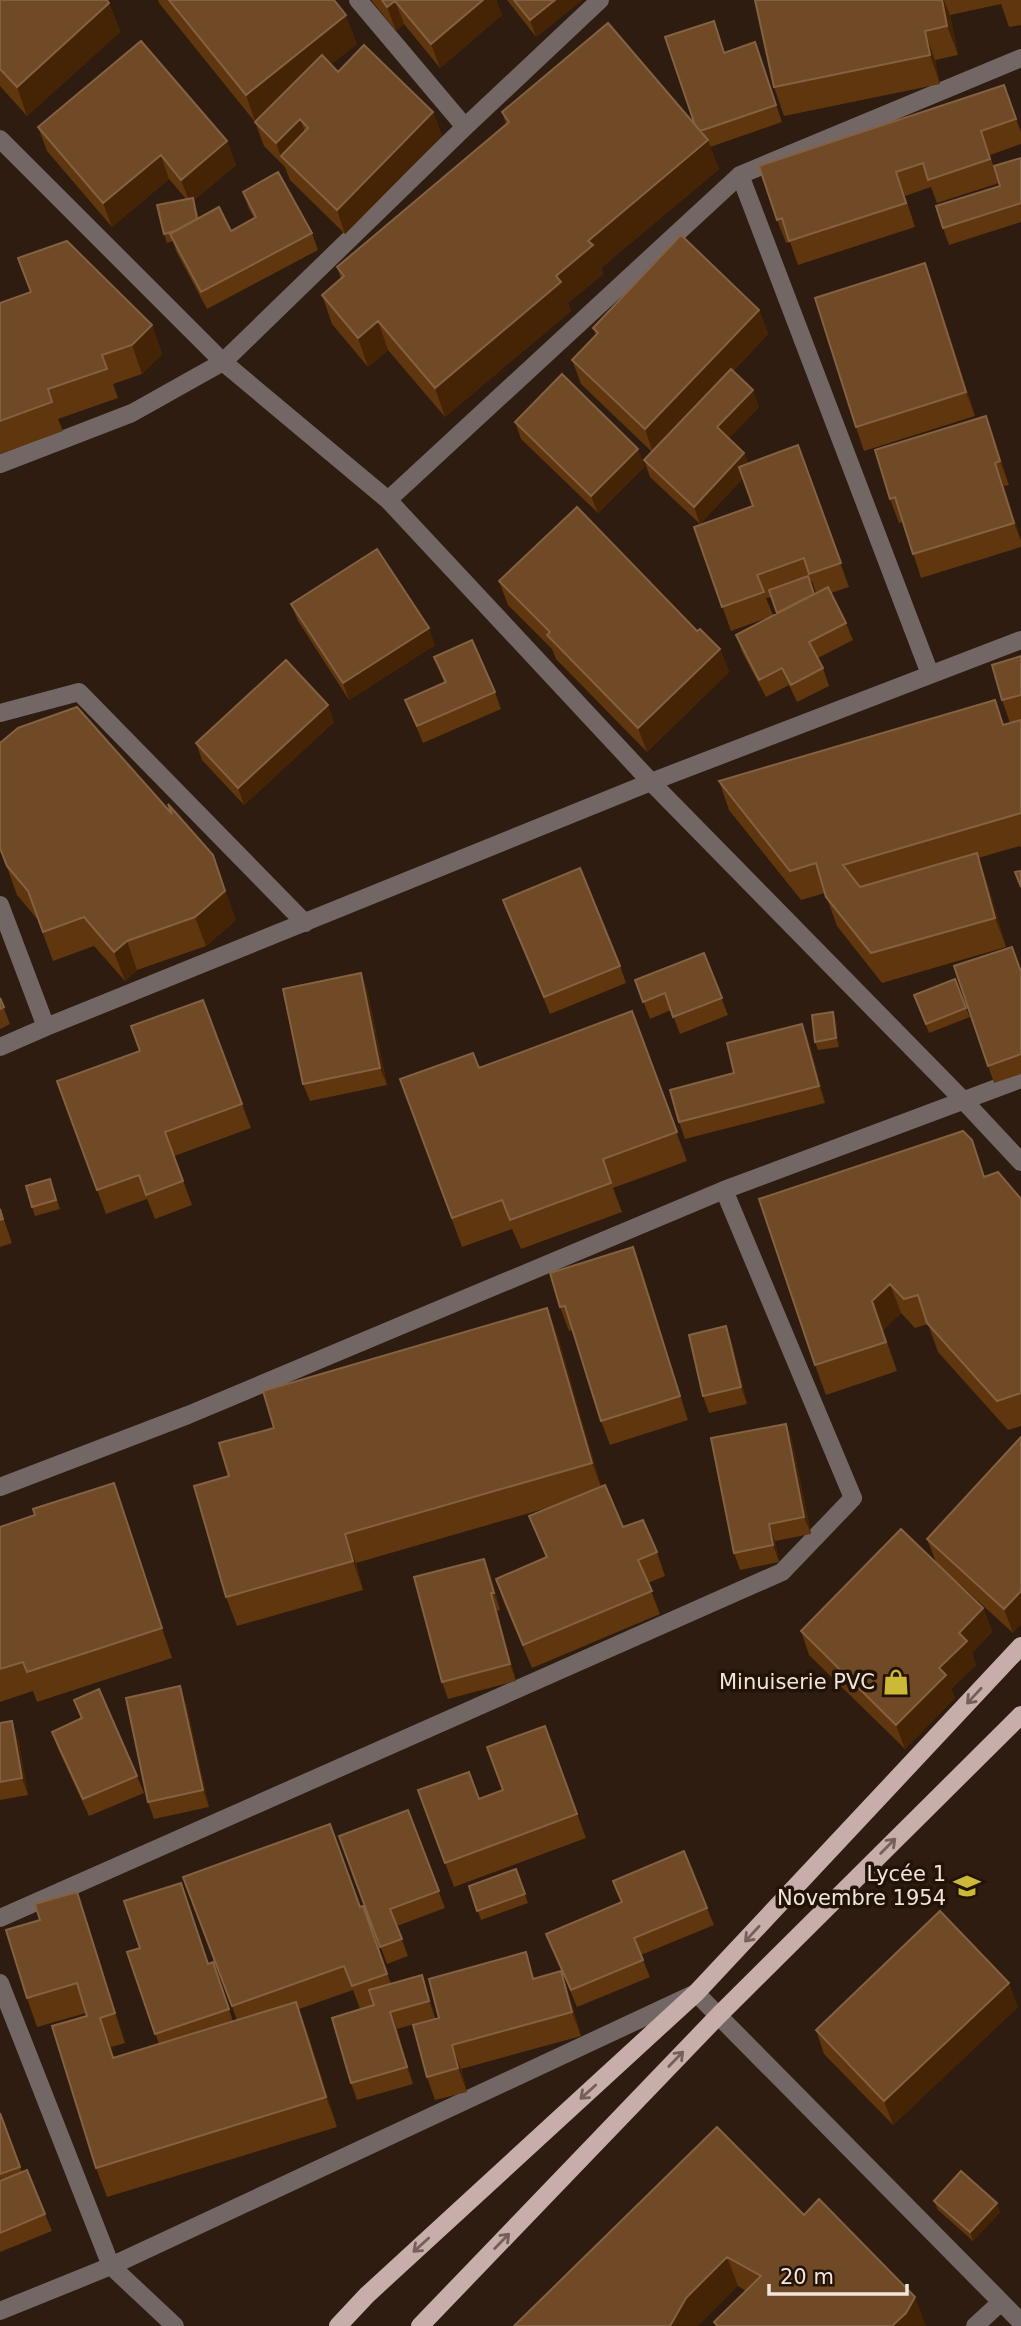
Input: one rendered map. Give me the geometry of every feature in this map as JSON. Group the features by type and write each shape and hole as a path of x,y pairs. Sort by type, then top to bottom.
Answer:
{"main road":[{"path":"338,2326 367,2295 696,1993 1021,1646"},
{"path":"421,2326 718,2015 1021,1715"}],"street":[{"path":"358,0 465,127"},
{"path":"0,464 132,413 223,362 600,0"},
{"path":"388,500 740,175 1021,58"},
{"path":"0,139 223,362 388,500 651,782 964,1101 1021,1163"},
{"path":"740,175 930,674"},
{"path":"0,1047 651,782 1021,640"},
{"path":"0,713 79,692 305,923"},
{"path":"0,905 46,1027"},
{"path":"0,1487 188,1415 723,1190 1021,1079"},
{"path":"0,1918 782,1572 853,1498 723,1190"},
{"path":"0,1983 111,2266 174,2326"},
{"path":"0,2311 111,2266 696,1993 1021,2322"},
{"path":"975,2326 1001,2302"}],"building":[{"path":"0,0 107,0 109,3 17,87 0,69"},
{"path":"169,0 334,0 346,15 246,95"},
{"path":"382,0 483,0 431,44 395,1 387,7"},
{"path":"514,0 555,0 530,20"},
{"path":"755,0 942,0 947,26 925,31 930,55 774,87"},
{"path":"714,21 724,53 755,42 776,105 700,131 695,125 665,37"},
{"path":"608,23 708,140 588,241 593,245 556,276 561,282 435,388 378,321 358,338 322,295 344,276 337,267 509,122 502,112"},
{"path":"141,41 227,141 181,180 161,155 103,203 38,127"},
{"path":"364,45 433,112 337,210 281,156 308,128 300,119 276,143 255,122 322,55 338,72"},
{"path":"1004,85 1016,119 981,131 990,159 928,180 923,163 896,172 906,203 789,241 782,218 777,220 759,166"},
{"path":"1021,158 1021,203 943,228 936,206 1000,186 994,166"},
{"path":"278,172 312,233 201,292 170,234 219,207 231,231 256,217 243,192"},
{"path":"193,198 197,219 164,234 157,205"},
{"path":"681,235 759,310 645,429 572,360 598,333 593,328"},
{"path":"67,241 152,325 132,345 102,355 107,369 48,389 52,402 0,421 0,303 31,292 18,258"},
{"path":"925,263 966,392 856,427 815,298"},
{"path":"731,369 753,390 717,427 744,453 694,507 644,460"},
{"path":"562,374 638,449 591,496 515,422"},
{"path":"986,416 1000,461 995,463 1014,523 913,554 895,497 890,499 875,450"},
{"path":"798,445 841,563 809,574 804,558 757,575 764,592 722,607 694,527 753,506 739,467"},
{"path":"577,507 697,631 700,629 720,649 638,728 547,635 550,632 499,581"},
{"path":"377,549 429,628 343,683 291,604"},
{"path":"808,576 814,594 777,613 769,590"},
{"path":"828,587 846,623 809,642 823,668 791,685 782,668 759,680 736,635"},
{"path":"472,640 495,692 417,726 405,700 446,682 434,657"},
{"path":"1021,656 1021,695 1002,700 992,665"},
{"path":"286,660 328,705 238,788 196,743"},
{"path":"995,700 1003,725 1021,720 1021,813 843,865 860,887 977,853 995,918 871,953 826,897 816,863 790,871 719,781"},
{"path":"77,707 172,814 168,804 213,855 225,891 195,917 127,941 114,952 84,917 43,932 28,891 7,866 0,848 0,743 18,728"},
{"path":"580,868 620,966 544,997 503,900"},
{"path":"1021,871 1021,887 1015,872"},
{"path":"1012,947 1021,972 1021,1054 988,1066 954,966"},
{"path":"704,953 722,998 673,1017 665,993 643,1002 635,980"},
{"path":"361,973 380,1068 303,1084 283,989"},
{"path":"955,979 966,1008 926,1024 914,995"},
{"path":"203,1000 242,1104 165,1132 183,1181 146,1195 139,1175 97,1190 57,1081 140,1051 131,1026"},
{"path":"632,1011 677,1132 603,1159 611,1183 510,1220 502,1200 452,1218 400,1079 473,1053 479,1068"},
{"path":"833,1012 836,1038 815,1042 812,1015"},
{"path":"802,1024 819,1086 679,1122 670,1090 734,1073 727,1043"},
{"path":"963,1131 972,1140 984,1177 998,1172 1021,1199 1021,1393 997,1401 927,1323 918,1295 904,1299 890,1284 872,1301 886,1342 815,1365 759,1199"},
{"path":"50,1179 56,1200 32,1207 26,1186"},
{"path":"633,1247 680,1396 601,1421 565,1306 560,1307 550,1273"},
{"path":"547,1308 592,1463 345,1534 353,1561 226,1597 194,1486 229,1476 219,1443 274,1428 263,1391"},
{"path":"726,1326 741,1387 703,1396 689,1335"},
{"path":"786,1424 804,1517 769,1524 773,1545 734,1553 711,1438"},
{"path":"1021,1437 1021,1591 1004,1609 927,1539"},
{"path":"114,1483 162,1628 27,1672 23,1662 0,1669 0,1527 35,1515 33,1509"},
{"path":"605,1485 623,1527 643,1520 657,1552 638,1560 652,1591 523,1645 496,1579 547,1557 529,1516"},
{"path":"901,1529 983,1608 959,1633 967,1641 939,1668 946,1675 896,1725 801,1631"},
{"path":"484,1559 510,1664 442,1682 414,1577"},
{"path":"180,1686 203,1790 148,1802 126,1698"},
{"path":"99,1689 137,1776 83,1799 52,1732 82,1718 74,1700"},
{"path":"12,1721 22,1778 0,1782 0,1723"},
{"path":"545,1726 577,1814 445,1863 418,1790 469,1772 479,1799 503,1790 487,1747"},
{"path":"408,1810 439,1891 390,1909 402,1939 380,1947 339,1836"},
{"path":"330,1824 387,1974 352,1986 344,1966 232,2006 183,1877"},
{"path":"684,1851 707,1908 634,1938 643,1960 571,1990 546,1934 622,1902 613,1881"},
{"path":"516,1869 525,1894 477,1911 469,1886"},
{"path":"181,1883 208,1964 213,1962 229,2009 155,2034 127,1952 140,1948 124,1901"},
{"path":"77,1892 115,2013 100,2018 113,2058 296,2002 326,2097 96,2168 52,2026 87,2016 77,1983 27,1998 6,1930 40,1920 35,1904"},
{"path":"940,1911 1009,1983 884,2101 816,2030"},
{"path":"526,1952 533,1979 561,1971 572,2012 452,2045 458,2068 427,2077 413,2025 439,2018 429,1979"},
{"path":"422,1975 429,2001 390,2012 407,2067 351,2083 332,2018 374,2005 369,1990"},
{"path":"0,2113 20,2167 0,2174"},
{"path":"717,2127 804,2215 819,2199 915,2297 906,2313 892,2326 718,2326 714,2322 761,2276 727,2257 686,2298 670,2326 514,2326"},
{"path":"27,2170 45,2214 0,2233 0,2181"},
{"path":"961,2171 997,2203 970,2232 934,2201"}],"place":[{"name":"Minuiserie PVC","path":"896,1682"},
{"name":"Lycée 1 Novembre 1954","path":"967,1886"}]}
